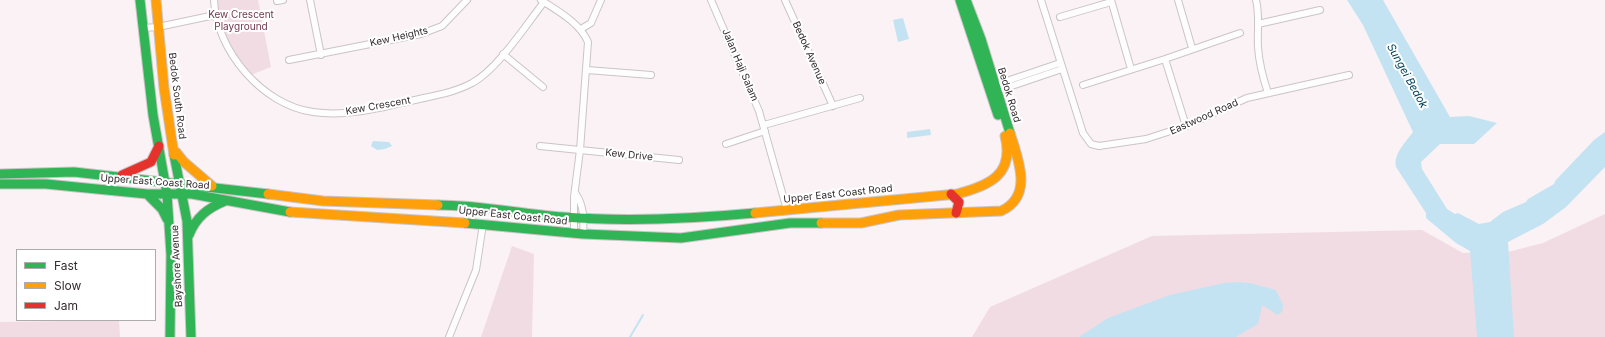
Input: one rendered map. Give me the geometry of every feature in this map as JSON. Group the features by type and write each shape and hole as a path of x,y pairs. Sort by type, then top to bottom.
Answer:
{"main road":[{"path":"140,0 142,28 167,194"},
{"name":"Bedok South Road","path":"156,0 171,142 184,194"},
{"name":"Bedok Road","path":"966,1 1008,144 1006,159 1002,169"},
{"name":"Bedok Road","path":"992,89 1020,167 1022,184 1018,198"},
{"path":"171,142 180,158 212,186"},
{"path":"120,176 151,162 159,146"},
{"name":"Upper East Coast Road","path":"0,174 74,172 212,186 323,201 376,204 480,206 514,212 650,221 696,219 951,194 980,188 989,183 1002,169"},
{"name":"Upper East Coast Road","path":"0,184 46,184 147,194 184,194 208,196 225,201 283,211 360,217 438,220 579,234 681,238 790,223 861,223 899,215 1001,211 1008,209 1018,198"},
{"path":"147,194 162,209 170,224"},
{"name":"Bayshore Avenue","path":"167,194 171,255 170,337"},
{"name":"Bayshore Avenue","path":"184,194 189,236 187,249 191,337"},
{"path":"951,194 959,202 956,213"},
{"path":"189,236 192,225 201,213 225,201"}],"street":[{"name":"Kew Crescent","path":"214,0 215,15 228,47 238,64 249,77 286,103 313,112 342,113 376,109 451,91 478,80 503,54 542,1"},
{"path":"310,0 321,55"},
{"name":"Kew Heights","path":"289,60 321,55 421,34 442,26 467,0"},
{"path":"581,29 591,23 601,0"},
{"name":"Jalan Haji Salam","path":"711,0 752,93 764,128 777,179 787,210"},
{"name":"Bedok Avenue","path":"785,0 833,106"},
{"name":"Eastwood Road","path":"1041,0 1083,133 1091,144 1101,146 1146,139 1186,126 1238,101 1349,75"},
{"path":"1178,0 1192,48"},
{"path":"1256,0 1260,68 1268,93"},
{"path":"542,1 581,29 588,42 587,70 574,216 579,234"},
{"path":"1060,18 1111,1 1131,69"},
{"path":"1258,24 1320,10"},
{"path":"142,28 158,27 215,15"},
{"path":"1083,85 1240,33"},
{"path":"503,54 543,87"},
{"path":"1164,59 1186,126"},
{"path":"992,89 1061,66"},
{"path":"587,70 652,75"},
{"path":"726,144 764,128 860,98"},
{"name":"Kew Drive","path":"540,146 679,160"},
{"path":"576,194 580,201 584,217 579,234"},
{"path":"449,337 476,270 483,224"}],"green space":[{"name":"Kew Crescent Playground","path":"216,0 258,0 271,67 251,75 232,48 224,32"},
{"path":"1605,214 1605,337 972,337 990,307 1152,236 1422,230 1463,253 1512,251 1543,243"},
{"path":"512,246 534,254 532,337 481,337"},
{"path":"119,321 120,337 0,337 0,322"}],"water":[{"name":"Sungei Bedok","path":"1347,0 1383,0 1450,117 1469,116 1497,123 1474,144 1440,144 1421,162 1422,169 1447,209 1455,214 1458,213 1479,224 1490,222 1503,212 1526,202 1528,199 1554,184 1555,181 1594,140 1605,132 1605,167 1566,207 1543,224 1508,242 1514,337 1477,337 1470,251 1456,243 1426,218 1426,213 1396,167 1396,157 1413,132 1363,25"},
{"path":"903,18 909,39 898,42 893,20"},
{"path":"930,129 931,135 907,138 907,132"},
{"path":"373,141 389,142 392,146 377,150 371,146"},
{"path":"1224,283 1250,283 1276,290 1283,305 1282,312 1277,315 1262,306 1258,324 1236,337 1079,337 1108,318 1170,295"}],"waterway":[{"path":"630,337 643,315"}],"traffic: fast":[{"path":"140,0 153,115 167,194 171,255 170,337"},
{"path":"960,0 998,115"},
{"path":"966,0 981,39 1010,133"},
{"path":"174,155 187,221 191,337"},
{"path":"0,174 74,172 268,194"},
{"path":"0,184 46,184 147,194 192,194 290,212"},
{"path":"147,194 162,209 167,219"},
{"path":"189,235 195,223 203,214 225,201"},
{"path":"438,205 469,206 547,216 587,219 635,220 755,213"},
{"path":"465,223 583,234 681,238 790,223 821,223"}],"traffic: slow":[{"path":"156,0 164,88 174,155"},
{"path":"821,223 861,223 899,215 1001,211 1011,204 1017,196 1020,187 1021,176 1017,154 1010,133"},
{"path":"755,213 957,194 968,191 979,187 996,177 1002,169 1006,160 1007,149 1005,136"},
{"path":"176,152 184,162 212,186"},
{"path":"268,194 323,201 438,205"},
{"path":"290,212 465,223"}],"traffic: jam":[{"path":"122,175 151,162 159,146"},
{"path":"951,194 959,202 956,213"}]}
